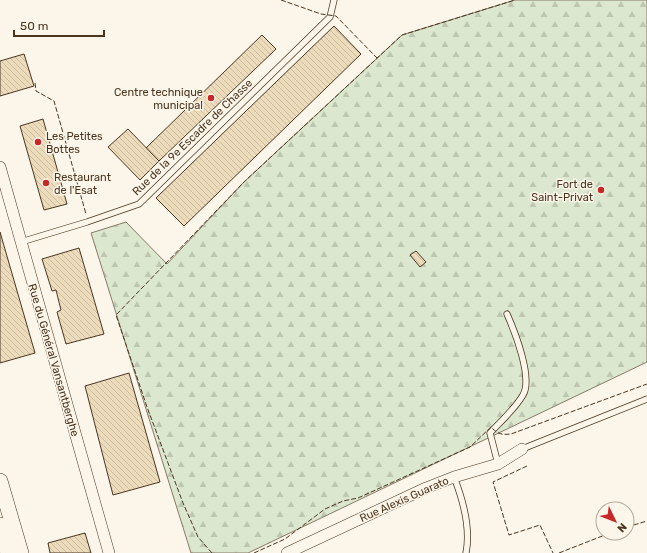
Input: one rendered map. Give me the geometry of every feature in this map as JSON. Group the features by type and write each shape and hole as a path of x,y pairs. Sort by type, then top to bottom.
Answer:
{"main road":[{"path":"0,481 21,553"},
{"path":"0,525 8,553"}],"street":[{"name":"Rue du Général Vansantberghe","path":"0,167 109,553"},
{"name":"Rue Alexis Guarato","path":"287,553 426,488 454,477 498,464 522,449"}],"lane":[{"name":"Rue de la 9e Escadre de Chasse","path":"21,242 139,204 330,17 334,0"},
{"path":"498,464 490,433 517,404 524,394 527,378 517,338 507,314"},
{"path":"522,449 647,399"},
{"path":"454,477 460,493 467,527 466,553"},
{"path":"0,503 14,553"}],"green space":[{"path":"515,0 647,0 647,362 248,553 191,553 91,233 126,222 167,264 244,182 402,35"}],"building":[{"path":"334,26 361,54 184,226 156,198"},
{"name":"Centre technique municipal","path":"262,35 276,49 159,161 146,148"},
{"path":"24,54 34,86 0,96 0,61"},
{"path":"43,119 67,204 44,210 20,126"},
{"path":"128,129 159,161 140,180 108,147"},
{"path":"0,232 35,353 0,363"},
{"path":"79,248 104,334 66,344 57,312 61,310 56,290 52,291 42,259"},
{"path":"416,251 426,262 420,267 410,255"},
{"path":"129,373 160,482 113,495 85,386"},
{"path":"85,533 91,553 50,553 48,543"}],"fence":[{"path":"281,0 321,14 336,16 377,58"},
{"path":"212,553 198,537 183,503 147,407 116,315 244,182 402,35 515,0"},
{"path":"35,83 36,91 54,101 86,214"},
{"path":"254,553 285,539 325,509 343,501 358,498 470,447 491,427 500,434 511,434 647,384"},
{"path":"527,466 493,482 509,535 540,525 553,553"},
{"path":"635,525 647,521"},
{"path":"559,553 595,539"}],"place":[{"name":"Centre technique municipal","path":"211,98"},
{"name":"Les Petites Bottes","path":"38,142"},
{"name":"Restaurant de l'Esat","path":"46,183"},
{"name":"Fort de Saint-Privat","path":"601,190"}]}
